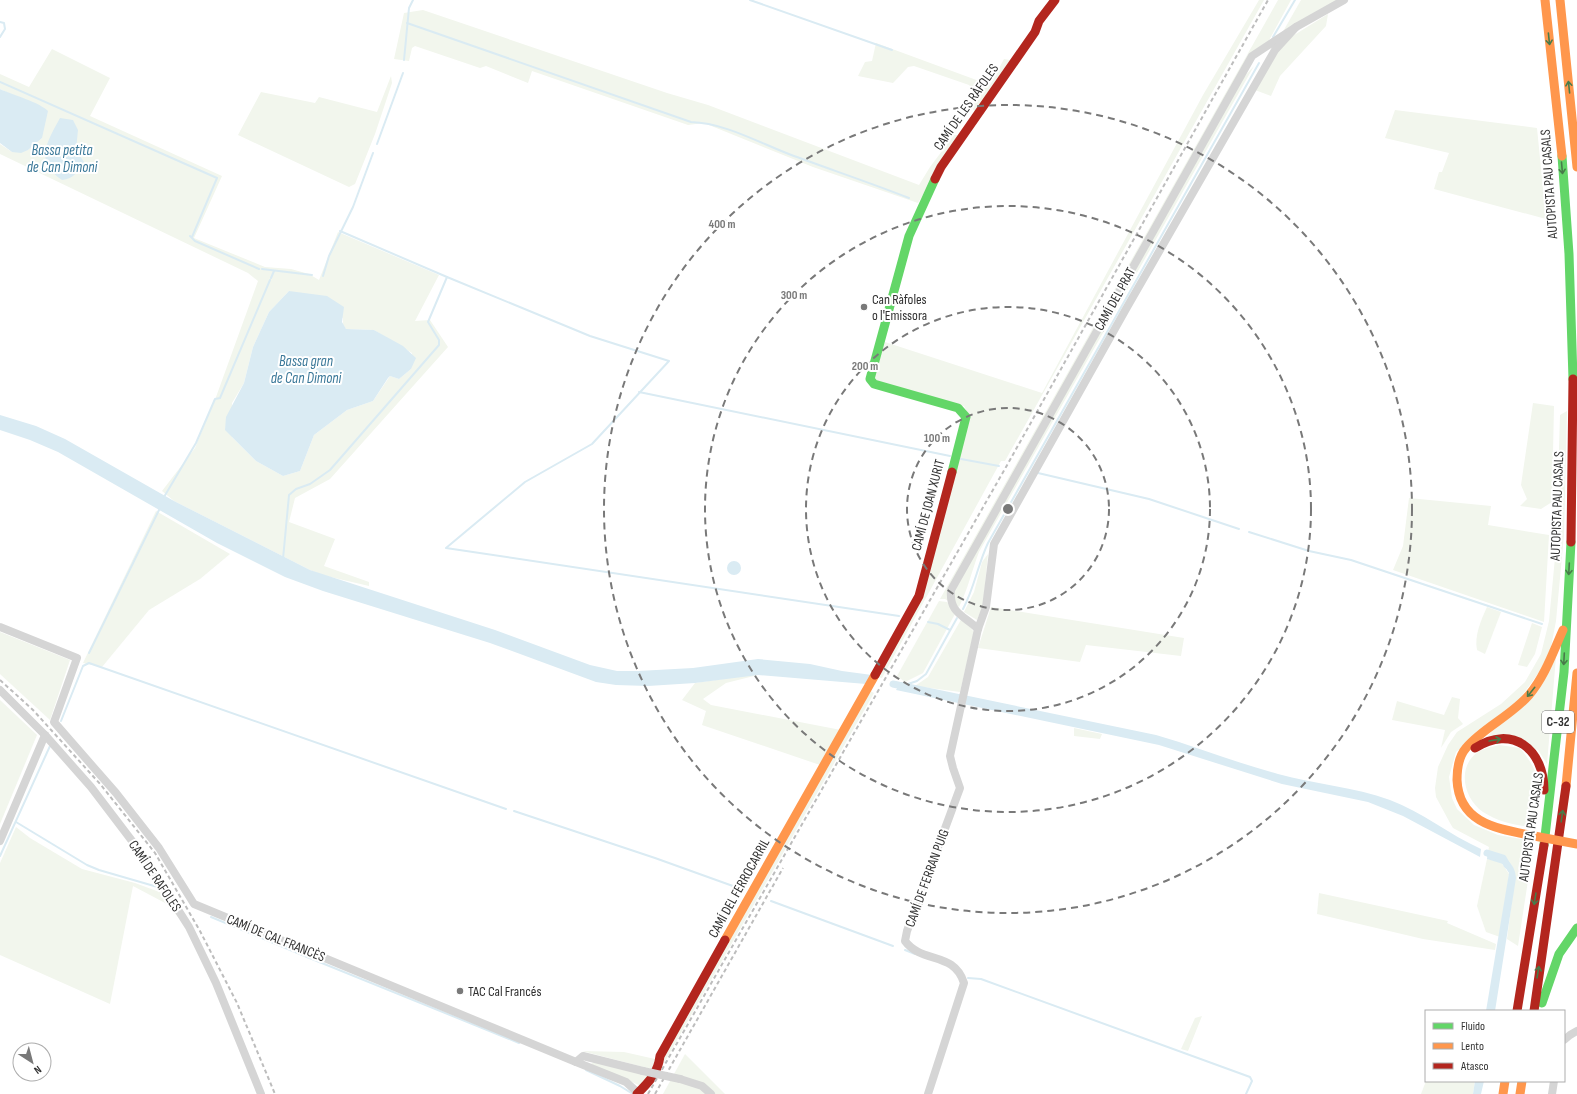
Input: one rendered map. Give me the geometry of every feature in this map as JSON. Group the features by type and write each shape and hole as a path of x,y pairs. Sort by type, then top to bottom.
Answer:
{"main road":[{"name":"CAMÍ DE LES RÀFOLES","path":"909,236 941,167 1035,32 1039,21 1055,0"},
{"name":"AUTOPISTA PAU CASALS","path":"1517,1010 1546,823 1564,672 1573,485 1571,290 1559,126 1545,0"},
{"name":"AUTOPISTA PAU CASALS","path":"1560,0 1577,167"},
{"name":"CAMÍ DE JOAN XURIT","path":"863,695 919,596 966,417 958,408 884,388 874,384 870,379 909,236"},
{"path":"1567,620 1548,665 1537,685 1516,708 1466,748 1460,759 1457,773 1457,790 1460,800 1473,816 1492,827 1577,844"},
{"name":"AUTOPISTA PAU CASALS","path":"1534,1010 1565,798 1577,673"},
{"name":"CAMÍ DEL FERROCARRIL","path":"637,1093 653,1078 660,1056 863,695"},
{"path":"1457,773 1470,753 1486,742 1502,738 1524,745 1536,756 1540,764 1544,782 1546,823"},
{"path":"1538,1010 1556,958 1577,928"},
{"path":"1503,1094 1505,1082"},
{"path":"1520,1094 1522,1082"}],"street":[{"name":"CAMÍ DEL PRAT","path":"978,629 954,610 950,601 951,590 1252,56 1296,27 1344,0"},
{"name":"CAMÍ DE FERRAN PUIG","path":"928,1094 964,984 961,973 955,966 911,949 905,941 907,931 960,788 950,756 978,629 986,607 994,544 1122,316 1275,50 1296,27"},
{"name":"CAMÍ DE CAL FRANCÈS","path":"0,627 77,658 54,722 116,793 159,848 194,904 576,1062"},
{"name":"CAMÍ DE RAFOLES","path":"0,690 45,735 91,787 145,858 189,927 216,983 262,1094"},
{"path":"0,841 45,735"},
{"path":"1565,1039 1577,1031"},
{"path":"576,1062 583,1056 680,1079 702,1086 711,1094"},
{"name":"CAMÍ DEL FERROCARRIL","path":"576,1062 626,1082 637,1093"},
{"path":"1552,1094 1554,1082"}],"shaded area":[{"path":"1259,0 1264,0 1005,461 1001,461 882,678 877,677 922,595 969,416 964,406 877,383 873,372 885,342 1042,393 1203,95"},
{"path":"1278,0 1291,0 1267,44 1252,53 1244,77 1254,66 979,552 959,607 945,599 940,599"},
{"path":"1301,0 1341,0 1281,35"},
{"path":"423,10 667,93 708,105 919,185 930,167 954,135 958,135 918,203 813,167 704,123 688,125 532,71 528,83 486,66 480,68 415,46 412,48 409,61 394,59 404,13"},
{"path":"1328,14 1326,26 1280,76 1271,96 1255,90 1277,51 1291,37"},
{"path":"876,43 990,85 1004,59 1010,60 975,111 970,107 974,90 969,85 914,66 908,67 893,83 858,76 865,62 872,61"},
{"path":"52,49 110,78 90,116 222,176 194,238 265,267 291,269 309,274 319,280 338,232 439,275 415,321 430,320 448,347 330,479 295,498 289,522 335,539 324,566 369,582 369,586 322,575 310,570 174,501 162,491 195,448 216,397 258,281 248,273 0,154 0,144 12,152 28,150 42,138 15,96 0,89 0,74 29,87","holes":["289,291 343,318 343,325 346,329 374,330 412,353 411,369 399,379 390,376 373,401 347,410 314,435 300,471 283,476 256,461 232,437 232,403 244,383 253,347 269,312"]},
{"path":"391,76 392,83 375,134 355,184 349,187 238,135 261,92 315,103 319,97 377,112"},
{"path":"1395,110 1537,128 1546,219 1434,189 1439,172 1442,172 1449,153 1385,138"},
{"path":"1533,403 1554,406 1552,502 1541,509 1520,506 1527,499 1521,485"},
{"path":"1567,411 1564,535 1556,621 1551,647 1542,668 1519,700 1456,752 1449,777 1452,798 1457,809 1474,825 1498,835 1534,841 1518,946 1507,939 1515,877 1511,864 1487,857 1489,847 1453,828 1436,797 1435,788 1438,767 1448,745 1457,732 1501,704 1525,682 1541,654 1549,621 1556,547 1560,415"},
{"path":"1409,498 1491,506 1488,525 1549,535 1544,622 1393,570 1403,546"},
{"path":"156,511 230,554 200,579 149,610 102,667 83,663"},
{"path":"988,554 983,605 977,620 964,612 974,592 982,562"},
{"path":"939,601 947,602 955,614 923,673 905,682 897,676"},
{"path":"991,607 1184,638 1181,656 1086,645 1080,662 978,648"},
{"path":"1487,607 1501,612 1485,654 1477,650 1476,639 1480,623"},
{"path":"962,618 974,632 960,692 915,686 928,677"},
{"path":"1532,623 1542,627 1535,654 1527,667 1518,665"},
{"path":"0,632 70,660 50,720 0,674"},
{"path":"1556,657 1547,764 1538,750 1488,736"},
{"path":"758,675 726,683 703,699 711,705 841,730 820,765 702,725 706,711 682,700 695,683"},
{"path":"869,690 874,693 664,1063 664,1053"},
{"path":"1452,697 1460,699 1458,718 1463,724 1451,732 1441,748 1445,730 1392,720 1397,701 1444,715"},
{"path":"0,700 37,735 0,824"},
{"path":"1074,728 1102,734 1100,739 1074,736"},
{"path":"1499,745 1520,748 1534,769 1539,786 1536,828 1509,823 1489,816 1476,806 1467,791 1465,774 1471,758 1478,752"},
{"path":"16,827 30,838 82,869 135,883 165,894 183,923 167,904 133,886 110,1004 0,955 0,863"},
{"path":"1487,859 1501,862 1509,874 1500,937 1486,932 1477,906"},
{"path":"1319,893 1448,921 1447,923 1496,944 1495,950 1423,939 1317,914"},
{"path":"1202,1016 1188,1051 1181,1049 1195,1018"},
{"path":"582,1051 624,1052 655,1059 655,1070"},
{"path":"685,1054 725,1094 663,1094"},
{"path":"599,1061 652,1075 641,1086 591,1064"},
{"path":"1426,1082 1475,1082 1473,1094 1421,1094"}],"water":[{"name":"Bassa petita de Can Dimoni","path":"0,89 32,102 48,111 42,138 28,150 21,153 12,152 0,143"},
{"name":"Bassa petita de Can Dimoni","path":"60,118 73,120 78,130 76,150 84,162 73,176 62,180 53,173 48,166 46,158 48,143"},
{"name":"Bassa gran de Can Dimoni","path":"289,291 327,296 344,307 342,322 346,329 374,330 403,346 416,358 411,369 399,379 390,376 388,378 373,401 347,410 314,435 300,471 283,476 256,461 225,430 226,417 244,383 253,347 269,312"},
{"path":"0,415 36,426 65,439 174,501 310,570 495,630 590,665 617,671 638,671 693,668 758,659 810,664 842,671 872,675 866,684 758,675 695,683 648,686 616,685 596,682 490,643 323,591 285,577 217,543 58,452 30,440 0,430"},
{"path":"731,561 737,561 741,565 741,571 737,575 731,575 727,571 727,565"},
{"path":"901,682 1156,735 1278,774 1348,789 1390,800 1402,805 1481,849 1480,857 1403,816 1368,802 1282,784 1159,745 896,690"},
{"path":"1488,851 1507,860 1513,867 1516,878 1495,1010 1486,1010 1509,873 1503,864 1487,859"},
{"path":"1475,1082 1484,1082 1481,1094 1473,1094"}],"waterway":[{"path":"404,60 409,8 413,0"},
{"path":"750,0 892,50"},
{"path":"1273,37 1295,0"},
{"path":"0,22 4,23 5,29 0,37"},
{"path":"407,23 691,122 704,123 730,130 794,156 909,198"},
{"path":"963,609 988,543 1259,63"},
{"path":"377,144 403,73"},
{"path":"0,82 217,178 192,237"},
{"path":"323,276 329,256 353,207 373,153"},
{"path":"340,231 447,277"},
{"path":"190,236 195,241 259,269"},
{"path":"262,269 312,275"},
{"path":"271,278 274,271"},
{"path":"283,559 289,495 296,489 310,484 330,470 439,345 439,340 428,322 447,277 590,336 669,361 592,444 525,482 446,548 899,616"},
{"path":"164,497 196,443 215,399 220,398 270,280"},
{"path":"639,392 950,456"},
{"path":"961,459 999,466"},
{"path":"1038,473 1149,499 1239,529"},
{"path":"89,653 160,508"},
{"path":"1249,532 1309,551 1351,560 1542,624"},
{"path":"908,684 917,681 926,674 957,618"},
{"path":"928,622 938,624 950,630"},
{"path":"61,721 83,666 89,663 506,809"},
{"path":"893,684 907,687"},
{"path":"0,856 50,746"},
{"path":"514,811 655,858 744,890"},
{"path":"16,822 87,865 99,870 161,888"},
{"path":"1487,853 1503,858 1507,865"},
{"path":"771,901 893,946"},
{"path":"211,917 519,1043"},
{"path":"905,950 915,954"},
{"path":"968,978 981,979 1250,1077 1252,1081 1246,1094"},
{"path":"586,1070 620,1086 633,1094"}],"railway":[{"path":"648,1094 1006,467 1268,0"},
{"path":"0,680 33,710 101,785 155,853 200,931 237,1003 275,1094"},
{"path":"655,1094 783,868"}],"traffic: fast":[{"path":"1562,156 1569,254 1573,379"},
{"path":"935,179 909,236 870,379 874,384 958,408 966,417 952,472"},
{"path":"1544,845 1564,672 1571,542"},
{"path":"1542,1003 1559,954 1577,928"}],"traffic: slow":[{"path":"1545,0 1562,156"},
{"path":"1560,0 1577,167"},
{"path":"1529,835 1491,826 1471,814 1464,805 1459,794 1457,780 1458,767 1460,759 1466,748 1481,734 1514,709 1535,688 1548,664 1563,630"},
{"path":"1566,786 1577,673"},
{"path":"725,940 875,675"},
{"path":"1529,835 1577,844"},
{"path":"1503,1094 1505,1082"},
{"path":"1520,1094 1522,1082"}],"traffic: jam":[{"path":"935,179 941,167 1035,32 1039,21 1055,0"},
{"path":"1571,542 1573,379"},
{"path":"875,675 919,596 952,472"},
{"path":"1475,748 1489,741 1501,739 1513,740 1523,745 1532,752 1538,763 1543,775 1544,790"},
{"path":"1534,1010 1566,786"},
{"path":"1517,1010 1544,845"},
{"path":"637,1094 655,1072 660,1056 725,940"}],"place":[{"name":"Can Ràfoles o l'Emissora","path":"864,307"},
{"name":"TAC Cal Francés","path":"460,991"}]}
